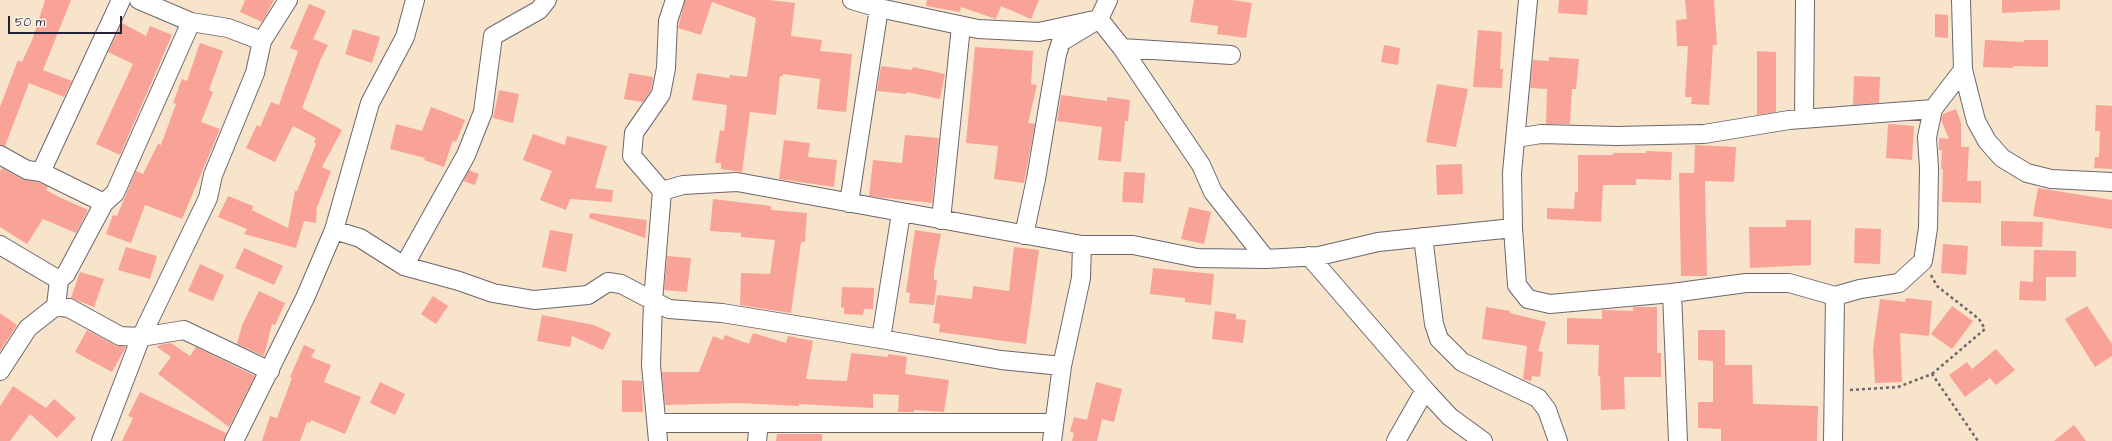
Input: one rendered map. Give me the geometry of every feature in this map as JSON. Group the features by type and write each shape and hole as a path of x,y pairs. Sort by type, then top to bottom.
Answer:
{"street":[{"path":"41,172 121,0"},
{"path":"140,0 159,4 191,22 228,28 262,41"},
{"path":"101,441 141,337 208,198 213,175 255,73 262,41 288,0"},
{"path":"234,441 305,298 334,230 370,103 405,37 416,1 415,0"},
{"path":"404,266 466,155 484,112 493,36 539,10 546,0"},
{"path":"675,0 668,21 666,68 661,94 634,133 632,156 662,191 653,301 651,365 658,432 758,432 1054,423"},
{"path":"852,0 879,8 961,26 1039,32 1099,19"},
{"path":"1024,235 1036,179 1057,54 1061,42 1099,19 1108,0"},
{"path":"1528,0 1512,173 1513,228 1517,285 1528,299 1550,304 1672,293 1746,283 1789,283 1835,296 1860,289 1899,283 1923,261 1928,228 1929,168 1927,136 1933,109 1962,70"},
{"path":"1804,119 1805,0"},
{"path":"1961,0 1962,70 1976,121 1987,141 2002,158 2027,173 2051,179 2112,182"},
{"path":"849,203 879,8"},
{"path":"1099,19 1122,48 1201,165 1213,192 1266,259"},
{"path":"0,371 28,328 56,306 59,280 66,274 104,203 115,193 191,22"},
{"path":"941,220 961,26"},
{"path":"1122,48 1231,56"},
{"path":"1516,138 1541,134 1617,136 1704,134 1804,119 1933,109"},
{"path":"0,155 27,170 41,172 104,203"},
{"path":"662,191 683,185 737,182 1024,235 1082,244 1133,245 1197,258 1266,259 1309,256 1378,242 1513,228"},
{"path":"880,339 900,213"},
{"path":"334,230 360,238 404,266 518,298 534,300 588,295 608,282 621,284 669,308 722,313 1001,360 1062,366"},
{"path":"1423,237 1434,324 1439,339 1462,362 1538,398 1547,410 1558,441"},
{"path":"1052,441 1062,366 1081,278 1082,244"},
{"path":"0,245 59,280"},
{"path":"1309,256 1450,417 1483,441"},
{"path":"1672,293 1678,441"},
{"path":"1833,441 1835,296"},
{"path":"56,306 69,308 120,336 141,337 184,330 270,370"},
{"path":"1396,441 1425,390"}],"path":[{"path":"1834,391 1898,387 1932,374 1985,329 1978,319 1937,286 1923,261"},
{"path":"1932,374 1978,441"}],"building":[{"path":"45,0 71,0 43,70 72,81 64,97 29,83 5,146 0,145 0,107 18,60 22,62 33,38"},
{"path":"245,0 274,0 262,22 240,12"},
{"path":"685,0 769,0 795,3 791,36 822,40 820,51 852,54 846,112 817,109 820,79 783,74 783,76 780,76 776,115 750,112 742,172 721,169 721,163 715,163 720,130 724,131 727,105 692,100 697,73 729,78 730,75 747,77 756,18 712,2 701,35 678,28"},
{"path":"927,0 1039,0 1031,19 1001,6 996,19 961,7 960,12 926,6"},
{"path":"1194,0 1231,0 1252,3 1246,38 1217,34 1218,26 1190,22"},
{"path":"1559,0 1588,0 1587,15 1558,13"},
{"path":"1685,0 1714,0 1717,45 1713,45 1709,105 1691,104 1692,97 1685,97 1688,46 1677,46 1676,20 1687,19"},
{"path":"2002,0 2060,0 2060,10 2002,13"},
{"path":"309,4 326,11 313,39 328,45 320,61 302,108 342,130 322,167 331,171 317,207 316,223 304,221 296,248 244,234 247,229 218,217 228,196 253,206 252,210 288,228 295,191 297,191 316,144 314,142 316,138 293,126 275,162 246,148 257,125 260,127 271,102 279,105 298,51 290,48"},
{"path":"1935,14 1948,15 1948,38 1935,37"},
{"path":"122,23 146,36 150,26 172,35 120,155 96,144 133,64 108,52"},
{"path":"353,29 380,37 372,63 345,54"},
{"path":"1478,30 1502,32 1500,69 1503,69 1502,88 1473,87"},
{"path":"1985,40 2024,42 2024,40 2048,40 2048,67 1983,67"},
{"path":"200,43 223,51 209,90 213,92 201,122 220,129 182,219 145,205 131,243 106,234 113,215 117,216 136,171 143,174 158,144 161,145 176,104 173,103 182,79 187,81"},
{"path":"1384,45 1400,48 1398,65 1381,62"},
{"path":"975,47 1033,51 1031,84 1037,85 1028,123 1035,124 1024,183 994,179 998,146 966,143"},
{"path":"1757,51 1776,52 1776,112 1757,115"},
{"path":"1549,57 1579,59 1576,89 1572,89 1570,124 1546,124 1547,89 1530,88 1533,60 1549,61"},
{"path":"881,66 912,70 913,67 945,74 940,99 907,92 906,94 877,91"},
{"path":"629,73 653,77 651,90 643,102 624,99"},
{"path":"1854,76 1880,77 1879,103 1853,105"},
{"path":"1437,84 1468,89 1456,147 1426,142"},
{"path":"499,90 519,94 513,123 493,118"},
{"path":"1061,95 1107,101 1107,97 1130,100 1128,121 1125,121 1121,162 1098,160 1102,127 1057,121"},
{"path":"2096,105 2112,106 2112,169 2094,168 2095,157 2099,157 2100,131 2095,131"},
{"path":"431,107 465,120 456,142 453,140 444,167 424,160 425,158 390,149 396,124 422,131"},
{"path":"1956,109 1961,123 1961,147 1969,147 1967,181 1981,181 1981,203 1942,202 1943,169 1941,169 1942,150 1939,150 1939,138 1949,139 1941,120 1943,114"},
{"path":"1888,124 1914,126 1912,160 1886,158"},
{"path":"533,134 565,145 567,136 607,146 595,188 613,190 612,202 570,199 566,210 540,200 552,171 523,160"},
{"path":"905,135 939,138 932,203 869,196 873,160 902,163"},
{"path":"784,140 810,143 808,157 837,160 834,187 779,179"},
{"path":"1695,145 1736,147 1734,182 1705,181 1707,276 1681,276 1679,173 1694,173"},
{"path":"1646,151 1672,152 1671,180 1636,179 1636,185 1603,185 1601,222 1547,219 1547,208 1574,209 1575,192 1578,192 1578,155 1613,155 1613,153 1646,153"},
{"path":"1462,164 1463,194 1437,195 1436,165"},
{"path":"2,168 22,179 38,182 48,187 46,190 88,210 76,233 43,219 27,244 0,227 0,172"},
{"path":"469,170 479,174 475,185 463,181"},
{"path":"1124,172 1145,173 1143,203 1122,202"},
{"path":"2038,188 2112,200 2112,229 2033,216"},
{"path":"713,199 771,206 771,210 807,213 805,242 801,242 791,313 740,305 741,273 770,274 775,240 741,237 741,233 710,231"},
{"path":"1189,207 1211,212 1204,244 1181,239"},
{"path":"590,213 647,220 645,238 589,218"},
{"path":"1786,220 1811,220 1811,265 1750,268 1749,227 1786,227"},
{"path":"2001,221 2043,222 2042,247 2001,246"},
{"path":"1855,228 1881,229 1880,264 1854,263"},
{"path":"550,230 573,234 566,272 542,267"},
{"path":"915,230 941,234 934,271 934,280 937,280 934,305 909,303 910,293 906,292"},
{"path":"1943,244 1968,246 1966,275 1941,273"},
{"path":"126,247 157,256 150,279 118,270"},
{"path":"1014,247 1039,250 1026,344 939,332 940,324 933,323 937,295 972,299 973,286 1009,291"},
{"path":"244,248 283,266 274,285 235,268"},
{"path":"2034,250 2076,251 2076,277 2046,277 2046,301 2019,300 2020,281 2033,282"},
{"path":"667,256 691,258 687,292 664,290"},
{"path":"200,264 224,275 213,301 188,291"},
{"path":"1153,268 1214,274 1211,305 1185,302 1185,298 1150,294"},
{"path":"80,272 104,279 94,307 71,298"},
{"path":"842,287 874,288 873,309 864,309 863,315 844,314 844,308 841,307"},
{"path":"259,291 285,303 275,325 272,324 264,356 237,344 242,325"},
{"path":"433,296 448,306 436,324 421,314"},
{"path":"1906,298 1932,301 1929,336 1900,333 1902,382 1875,383 1873,349 1880,299 1905,302"},
{"path":"1952,306 1973,321 1952,349 1931,334"},
{"path":"2087,306 2112,344 2112,356 2095,367 2065,319"},
{"path":"1486,307 1510,311 1510,313 1546,322 1538,351 1543,352 1540,377 1532,376 1531,381 1523,379 1527,346 1482,339"},
{"path":"1633,307 1657,307 1657,353 1661,353 1661,377 1624,377 1625,409 1601,410 1600,376 1598,376 1599,345 1567,344 1567,318 1602,319 1602,310 1633,311"},
{"path":"1215,311 1236,314 1236,319 1246,320 1243,343 1212,339"},
{"path":"0,313 17,325 0,351"},
{"path":"542,315 594,325 611,333 603,350 572,336 570,347 537,341"},
{"path":"87,330 115,345 126,347 112,372 75,352"},
{"path":"1698,330 1725,330 1725,365 1752,365 1753,404 1818,406 1817,441 1721,441 1721,429 1698,428 1698,402 1713,402 1713,361 1698,360"},
{"path":"753,333 786,343 788,336 813,341 806,379 847,381 851,353 888,357 888,354 907,357 905,374 949,380 944,412 914,410 914,412 898,412 899,395 873,394 873,408 799,404 799,406 738,403 665,405 662,372 699,372 713,336 723,340 725,335 749,344"},
{"path":"171,343 190,356 196,347 255,376 229,427 158,374 171,357 157,347 159,345"},
{"path":"304,345 315,350 311,357 331,365 324,382 361,397 345,434 311,420 310,423 307,422 300,441 262,441 270,416 277,418 292,378 290,377"},
{"path":"1996,349 2015,370 1996,385 1990,378 1965,397 1949,375 1967,362 1972,369"},
{"path":"622,380 642,381 643,412 622,412"},
{"path":"380,382 405,394 395,415 370,403"},
{"path":"1096,382 1122,389 1114,422 1102,419 1097,441 1072,441 1074,433 1070,432 1074,417 1087,420"},
{"path":"13,386 46,408 54,399 76,418 57,438 30,414 10,441 0,441 0,406"},
{"path":"140,392 226,433 224,441 122,441 133,418 128,416"},
{"path":"2074,425 2086,441 2054,441"},
{"path":"777,434 822,434 822,441 776,441"}]}
